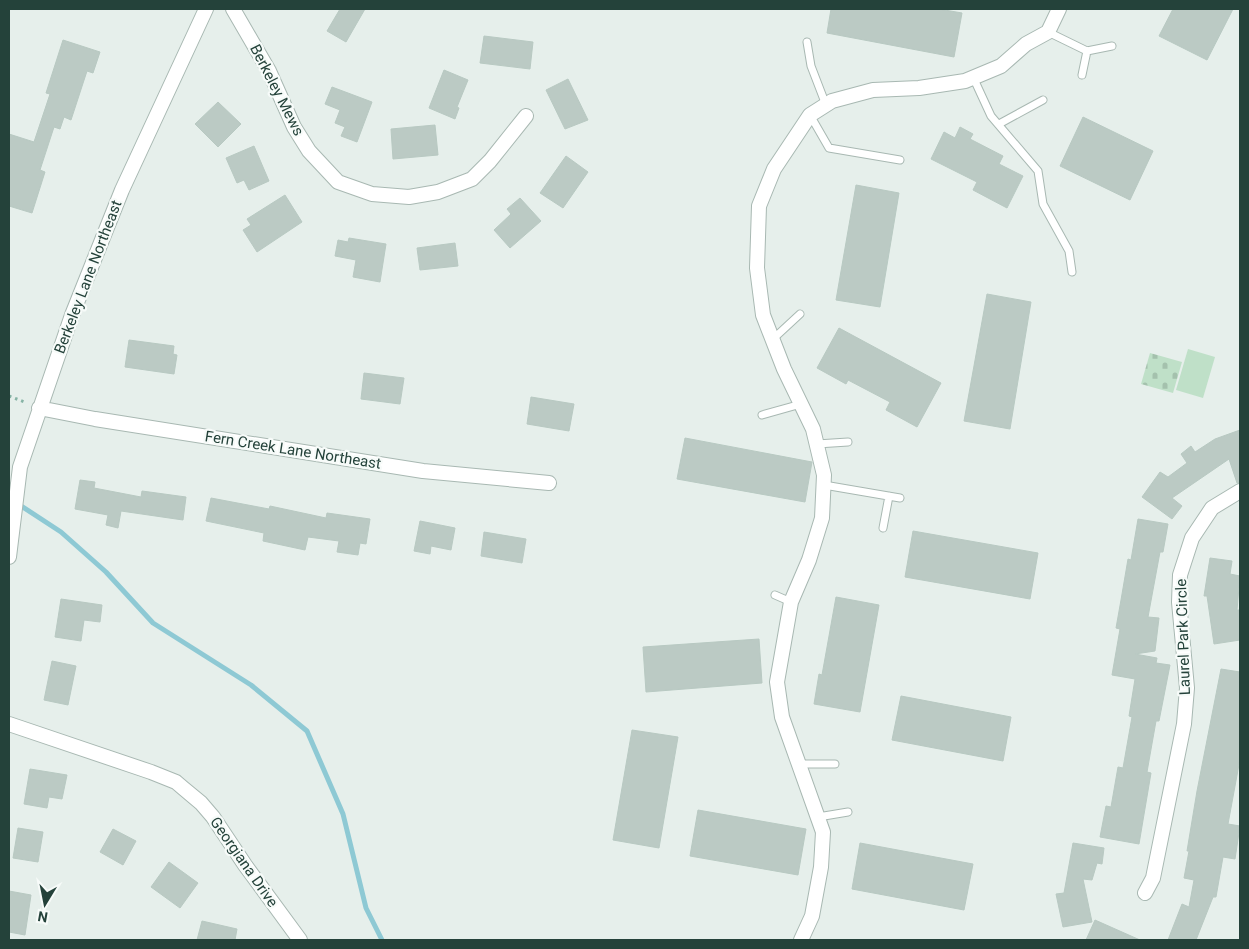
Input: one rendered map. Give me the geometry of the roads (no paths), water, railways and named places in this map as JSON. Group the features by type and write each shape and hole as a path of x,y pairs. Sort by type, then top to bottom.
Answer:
{"street":[{"name":"Berkeley Lane Northeast","path":"9,557 20,467 72,315 122,190 206,9"},
{"name":"Berkeley Mews","path":"233,9 269,71 294,127 309,151 338,182 372,194 410,197 438,192 472,179 490,161 526,116"},
{"path":"801,940 812,916 821,867 823,832 782,717 777,682 791,602 810,560 822,518 824,475 813,429 784,369 763,315 757,268 759,206 774,169 810,115 832,101 874,90 919,88 973,78 1001,66 1026,44 1048,32 1058,9"},
{"name":"Fern Creek Lane Northeast","path":"40,408 95,419 423,471 549,484"},
{"name":"Laurel Park Circle","path":"1145,892 1153,878 1184,724 1187,688 1179,602 1180,575 1192,538 1212,508 1240,491"},
{"name":"Georgiana Drive","path":"9,724 176,782 214,817 250,872 300,940"}],"lane":[{"path":"1048,32 1087,52 1112,46"},
{"path":"807,42 811,66 826,105"},
{"path":"1082,75 1087,52"},
{"path":"973,78 991,116 1038,171 1043,204 1069,251 1072,272"},
{"path":"999,124 1043,100"},
{"path":"810,115 830,148 900,160"},
{"path":"772,340 800,314"},
{"path":"762,416 801,404"},
{"path":"817,444 848,442"},
{"path":"824,485 900,498"},
{"path":"883,528 889,496"},
{"path":"776,595 791,602"},
{"path":"799,764 835,764"},
{"path":"818,817 848,812"}],"waterway":[{"path":"9,498 61,532 106,572 153,623 251,685 307,731 343,814 366,908 382,940"}]}
